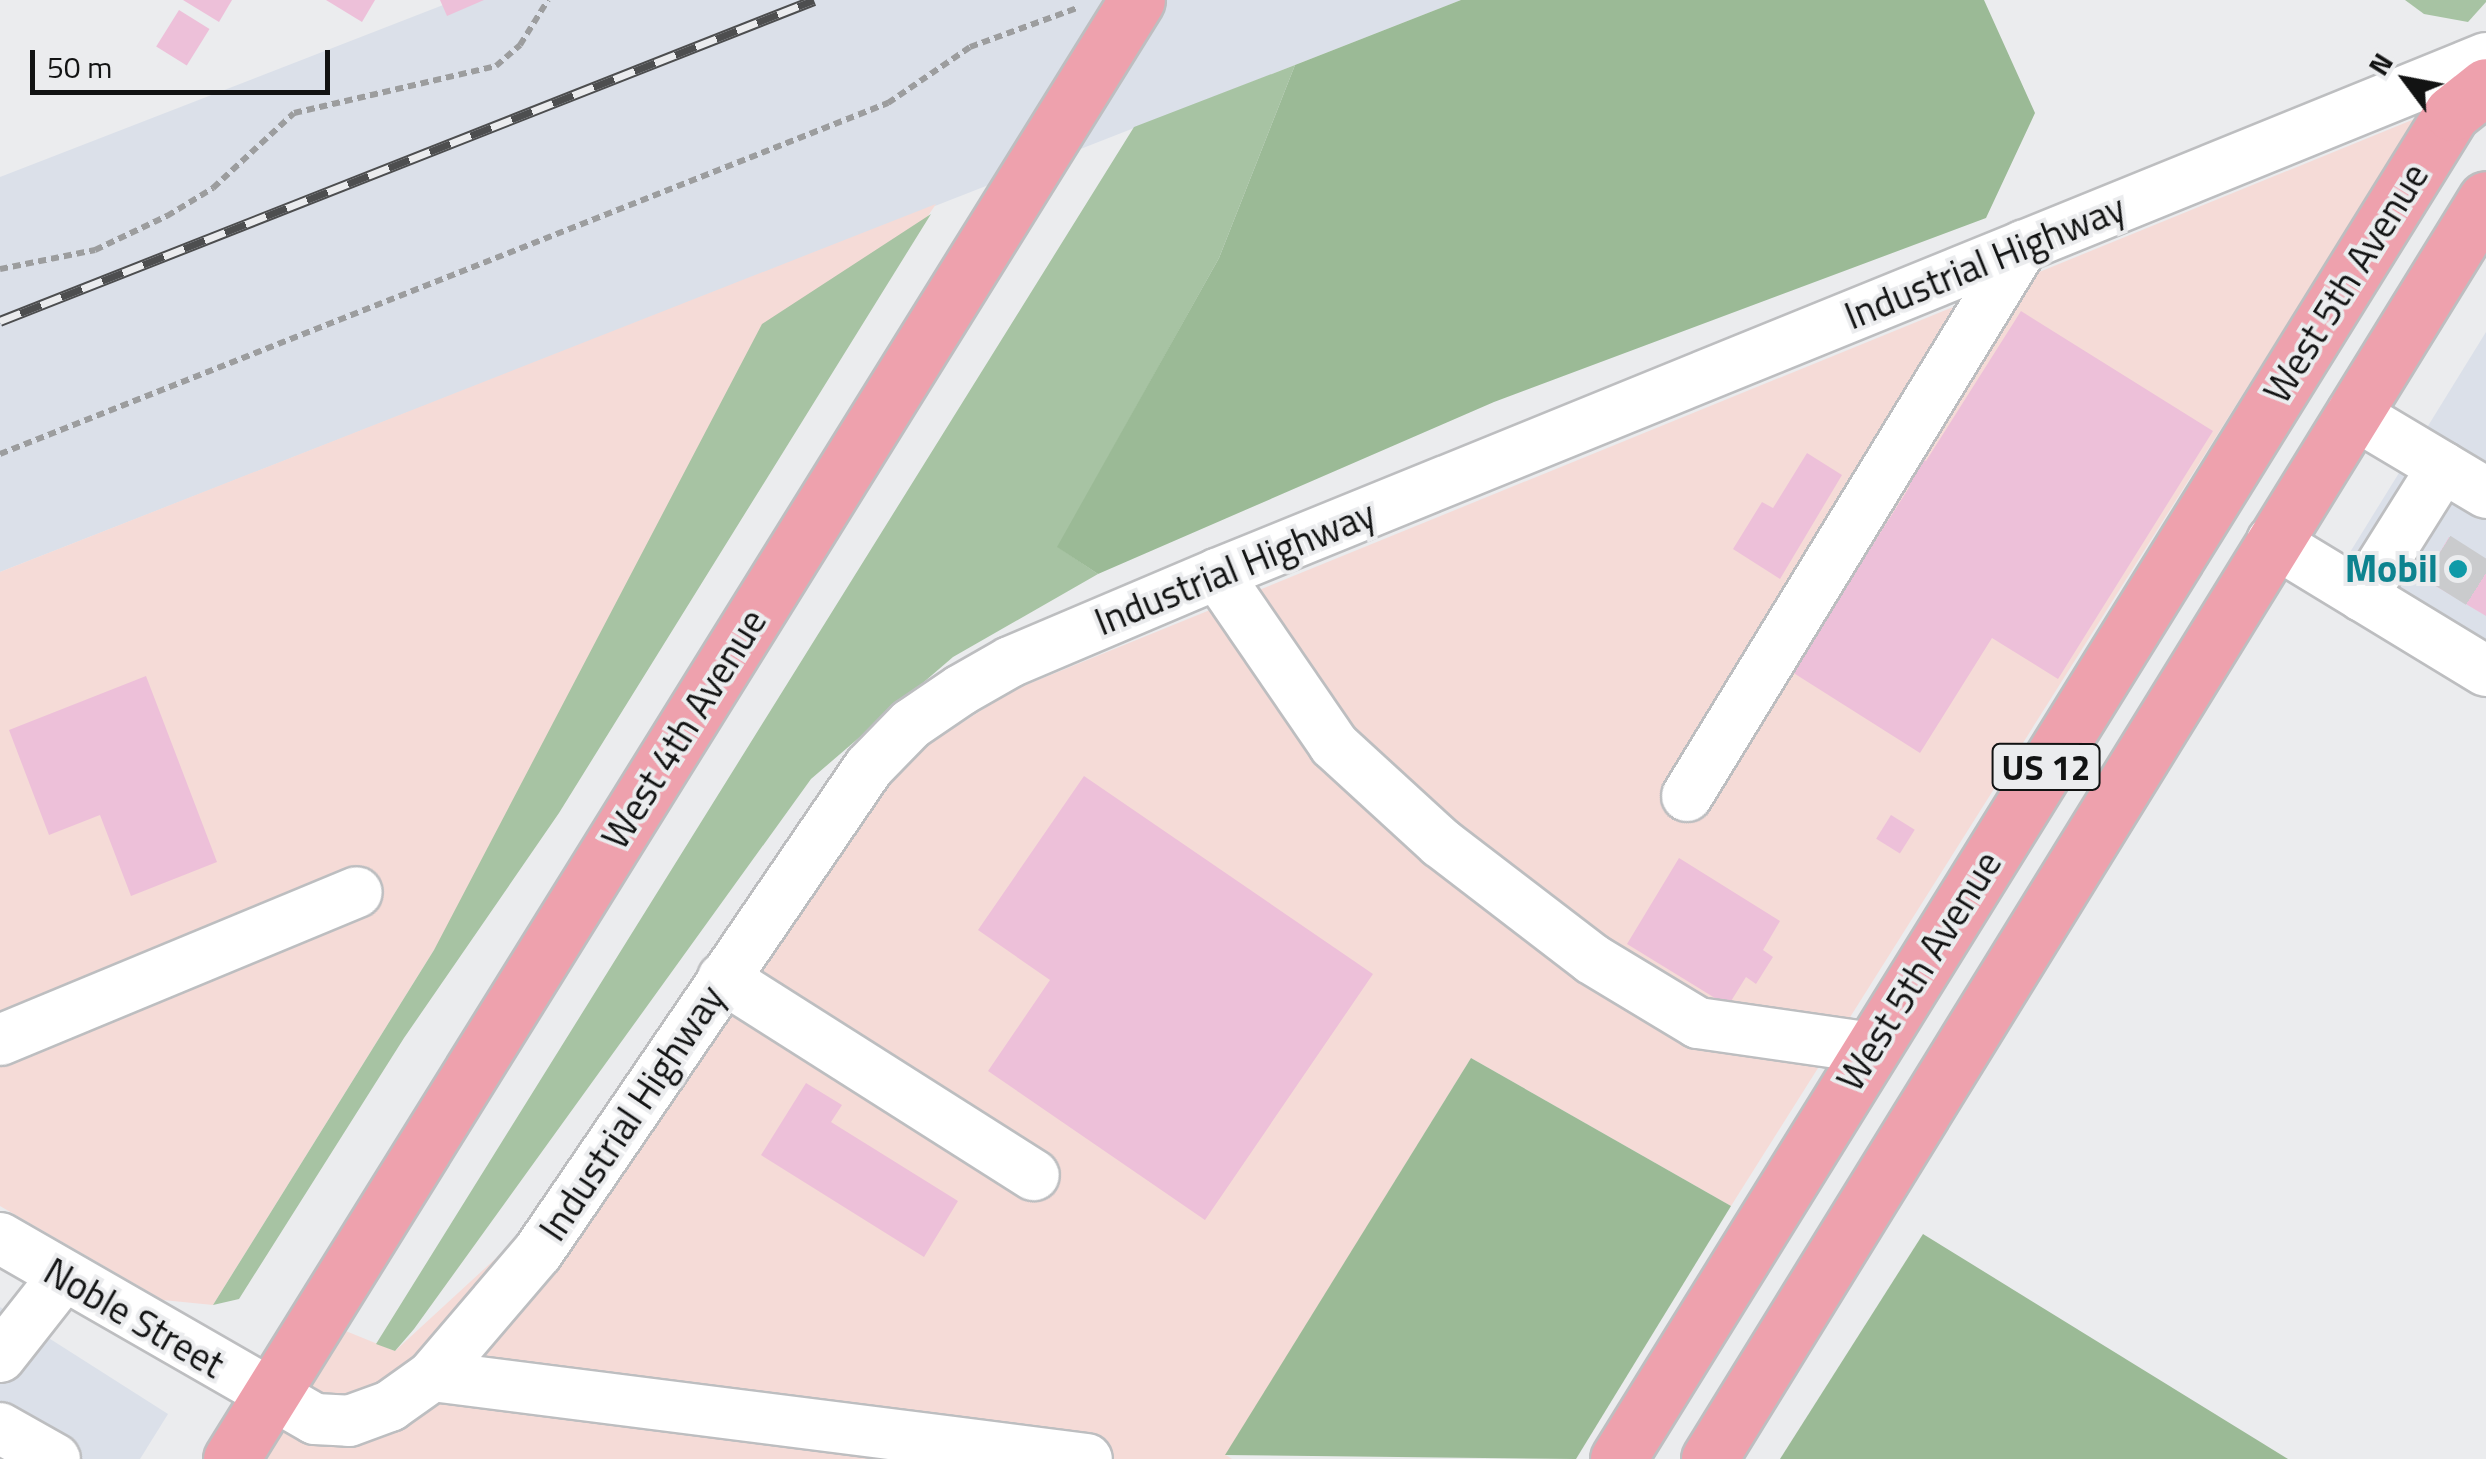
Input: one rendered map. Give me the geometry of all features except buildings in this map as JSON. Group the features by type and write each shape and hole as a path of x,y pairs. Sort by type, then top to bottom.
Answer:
{"main road":[{"name":"West 4th Avenue","path":"231,1459 1137,0"},
{"name":"West 5th Avenue","path":"1618,1459 2452,113 2486,86"},
{"name":"West 5th Avenue","path":"1708,1459 2105,810 2486,199"},
{"path":"2044,771 2105,810"}],"street":[{"name":"Industrial Highway","path":"270,1397 315,1418 349,1421 390,1406 432,1376 538,1252 869,767 911,724 1010,662 1216,574 2486,58"},
{"path":"1687,796 2023,246"},
{"path":"2352,412 2486,493"},
{"path":"2362,596 2418,546 2443,467"},
{"path":"2272,542 2486,672"},
{"path":"1216,574 1334,745 1441,843 1592,958 1698,1022 1872,1048"},
{"path":"0,1040 357,892"},
{"path":"723,978 1034,1175"},
{"name":"Noble Street","path":"0,1238 270,1397"},
{"path":"0,1356 63,1277"},
{"path":"432,1376 1087,1459"}],"path":[{"path":"0,269 96,250 167,216 213,188 294,113 496,66 520,45 548,0"},
{"path":"0,454 888,103 970,47 1082,6"}],"shaded area":[{"path":"456,0 1461,0 0,572 0,177"},
{"path":"2417,118 1731,1206 1471,1058 1226,1455 1232,1459 242,1459 326,1323 395,1351 657,1110 908,758 1011,691"},
{"path":"936,204 434,950 213,1305 163,1300 0,1206 0,572"},
{"path":"2486,332 2486,699 2323,596"},
{"path":"0,1307 168,1414 140,1459 0,1459"}],"green space":[{"path":"1461,0 1984,0 2035,113 1986,218 1494,402 1098,574 1057,547 1219,258 1295,65"},
{"path":"2405,0 2486,2 2468,22 2424,14"},
{"path":"1295,65 1219,258 1058,547 1098,574 953,657 811,779 414,1329 395,1351 376,1344 1134,127"},
{"path":"931,214 559,813 404,1038 239,1299 213,1305 434,950 762,324"},
{"path":"1471,1058 1731,1206 1576,1459 1225,1455"},
{"path":"1923,1234 2288,1459 1780,1459"}],"tunnel":[{"path":"2437,557 2486,588"}],"railway":[{"path":"0,321 814,0"}],"place":[{"name":"Mobil","path":"2458,569"}]}
